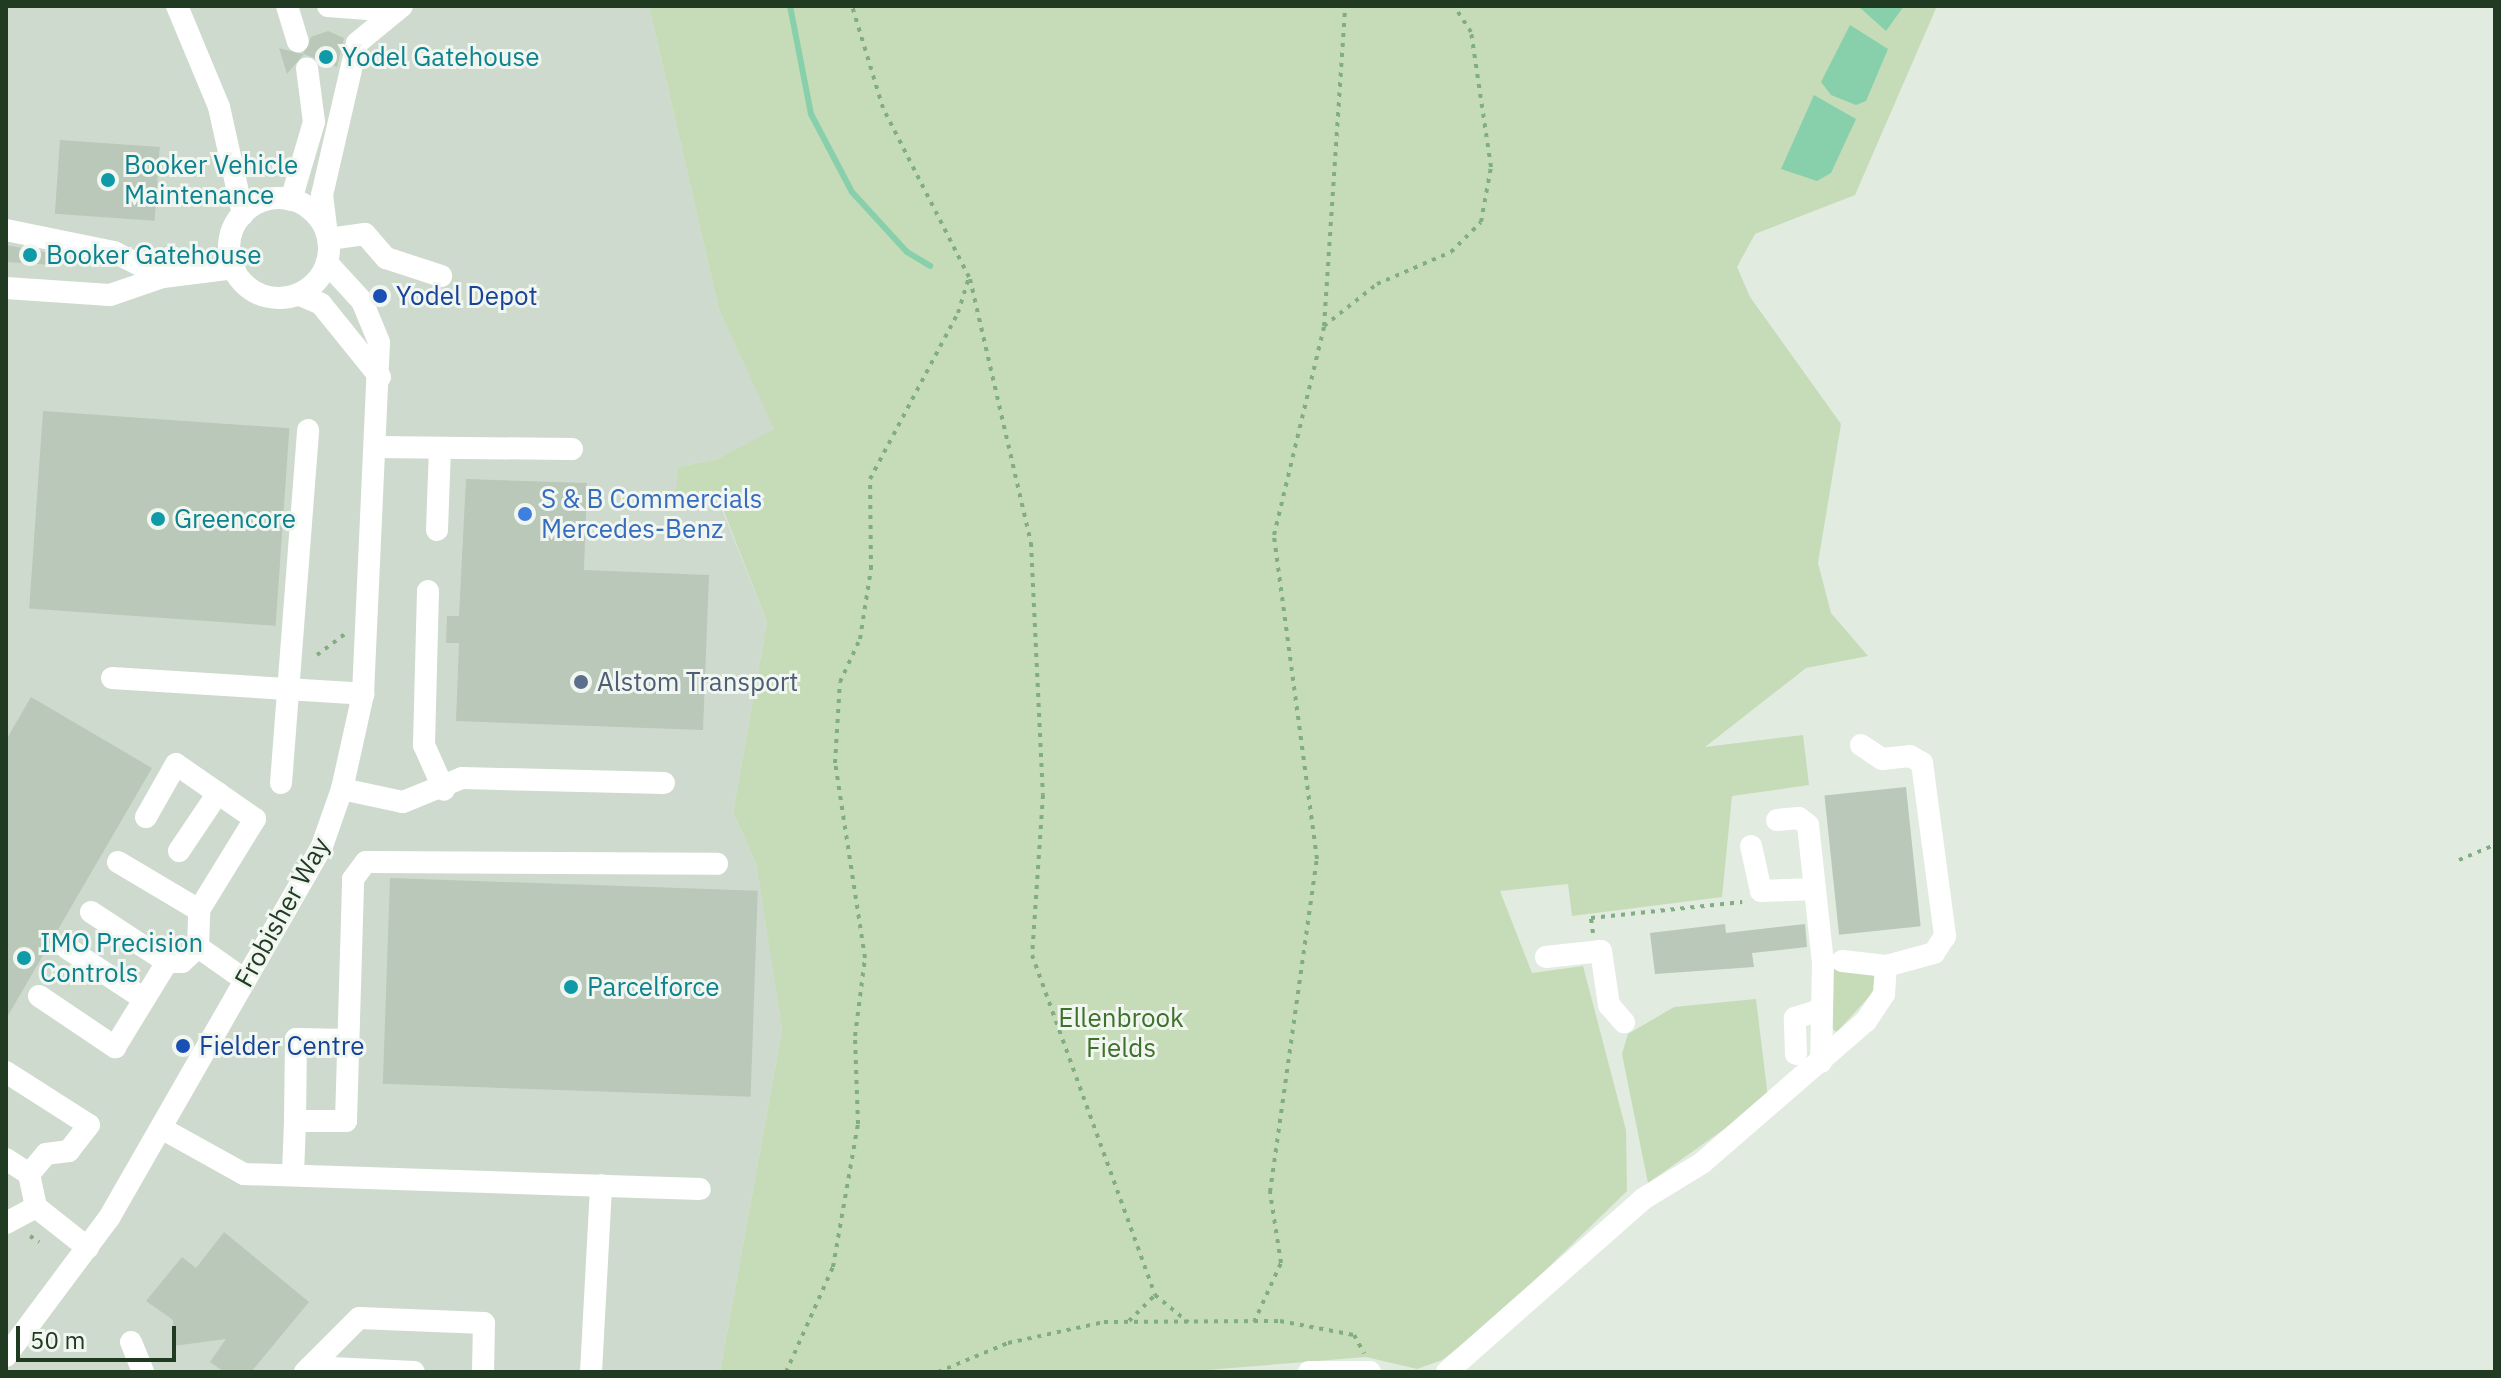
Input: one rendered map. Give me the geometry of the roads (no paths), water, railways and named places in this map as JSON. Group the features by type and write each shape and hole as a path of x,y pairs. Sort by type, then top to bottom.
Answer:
{"street":[{"path":"177,6 219,107 243,214"},
{"path":"287,6 298,41"},
{"path":"328,6 398,8"},
{"path":"298,294 327,263 328,235 322,195 357,43 398,8"},
{"path":"291,200 314,122 307,68"},
{"path":"291,200 257,204 243,214 230,242 234,268 264,296 298,294 321,304 380,377"},
{"path":"291,200 328,235 365,234 386,258 441,276"},
{"path":"6,230 114,252 163,277"},
{"name":"Frobisher Way","path":"16,1372 14,1350 88,1248 161,1128 322,846 342,789 363,694 380,377 379,342 362,301 327,263"},
{"path":"6,288 110,295 163,277 234,268"},
{"path":"281,783 308,430"},
{"path":"377,447 572,449"},
{"path":"437,530 440,448"},
{"path":"428,591 424,745 444,790"},
{"path":"112,678 363,694"},
{"path":"1842,961 1886,966 1934,953 1945,936 1922,763 1910,756 1882,759 1861,745"},
{"path":"91,912 167,962 182,962 198,947 199,910 255,819 176,764 146,817"},
{"path":"342,789 403,802 444,790 462,778 664,783"},
{"path":"179,851 218,793"},
{"path":"1777,820 1805,819 1815,889 1821,1062"},
{"path":"1751,846 1761,891 1815,889"},
{"path":"118,862 199,910"},
{"path":"295,1121 346,1121 353,879 366,862 717,864"},
{"path":"198,947 245,980"},
{"path":"67,948 144,999"},
{"path":"1546,957 1596,950 1604,957 1609,1005 1624,1022"},
{"path":"39,996 115,1047 167,962"},
{"path":"1447,1372 1643,1199 1702,1163 1866,1021 1884,994 1886,966"},
{"path":"1796,1054 1795,1018 1820,1010"},
{"path":"293,1174 296,1039 348,1040"},
{"path":"6,1072 89,1125 69,1151 46,1154 29,1174"},
{"path":"161,1128 244,1174 700,1189"},
{"path":"6,1159 29,1174 36,1207 88,1248"},
{"path":"591,1372 601,1185"},
{"path":"6,1223 36,1207"},
{"path":"308,1369 359,1318 484,1323 483,1372"},
{"path":"131,1342 143,1372"},
{"path":"308,1369 414,1372"},
{"path":"1309,1372 1369,1372"}],"waterway":[{"path":"790,6 811,114 852,192 907,252 930,266"}],"place":[{"name":"Yodel Gatehouse","path":"326,57"},
{"name":"Booker Vehicle Maintenance","path":"108,180"},
{"name":"Booker Gatehouse","path":"30,255"},
{"name":"Yodel Depot","path":"380,296"},
{"name":"S & B Commercials Mercedes-Benz","path":"525,514"},
{"name":"Greencore","path":"158,519"},
{"name":"Alstom Transport","path":"581,682"},
{"name":"IMO Precision Controls","path":"24,958"},
{"name":"Parcelforce","path":"571,987"},
{"name":"Fielder Centre","path":"183,1046"}],"park label":[{"name":"Ellenbrook Fields","path":"1121,1033"}]}
